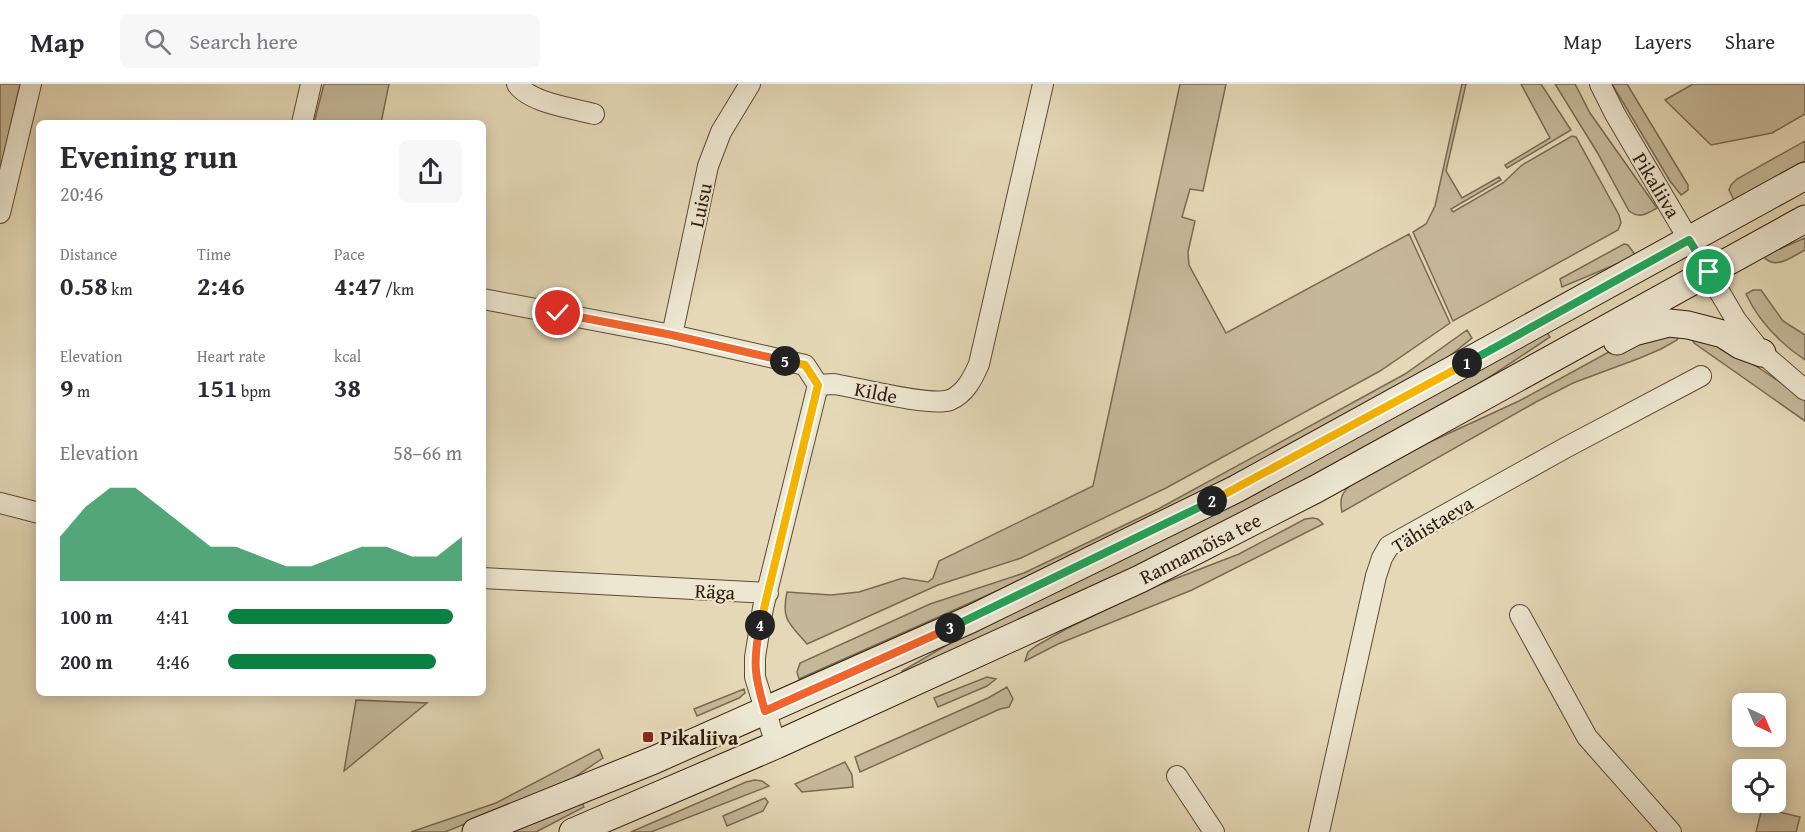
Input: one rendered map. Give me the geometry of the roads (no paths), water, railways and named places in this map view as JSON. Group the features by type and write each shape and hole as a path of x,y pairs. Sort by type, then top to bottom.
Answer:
{"main road":[{"name":"Rannamõisa tee","path":"476,832 654,760 971,619 1236,489 1805,176"},
{"name":"Rannamõisa tee","path":"573,832 776,745 1140,579 1316,489 1805,219"},
{"path":"1562,355 1588,356 1635,332 1669,323 1688,325 1723,334 1740,345 1762,353"}],"street":[{"path":"0,213 31,84"},
{"path":"303,120 311,84"},
{"path":"517,84 521,91 537,99 594,114"},
{"name":"Luisu","path":"672,335 708,166 721,132 750,84"},
{"name":"Kilde","path":"818,385 834,384 933,403 952,400 971,383 979,364 1042,84"},
{"name":"Pikaliiva","path":"1589,84 1615,114"},
{"name":"Pikaliiva","path":"1600,84 1615,114 1736,320 1762,353 1805,390"},
{"path":"486,300 672,335 805,365 818,385 764,608 755,657 755,676 776,745"},
{"path":"1782,372 1805,376"},
{"name":"Tähistaeva","path":"1323,831 1376,576 1389,546 1565,448 1701,376"},
{"path":"0,503 36,512"},
{"name":"Räga","path":"486,578 768,593"},
{"path":"1520,615 1587,737 1671,832"},
{"path":"1177,776 1214,832"}],"place":[{"name":"Pikaliiva","path":"648,737"}]}
